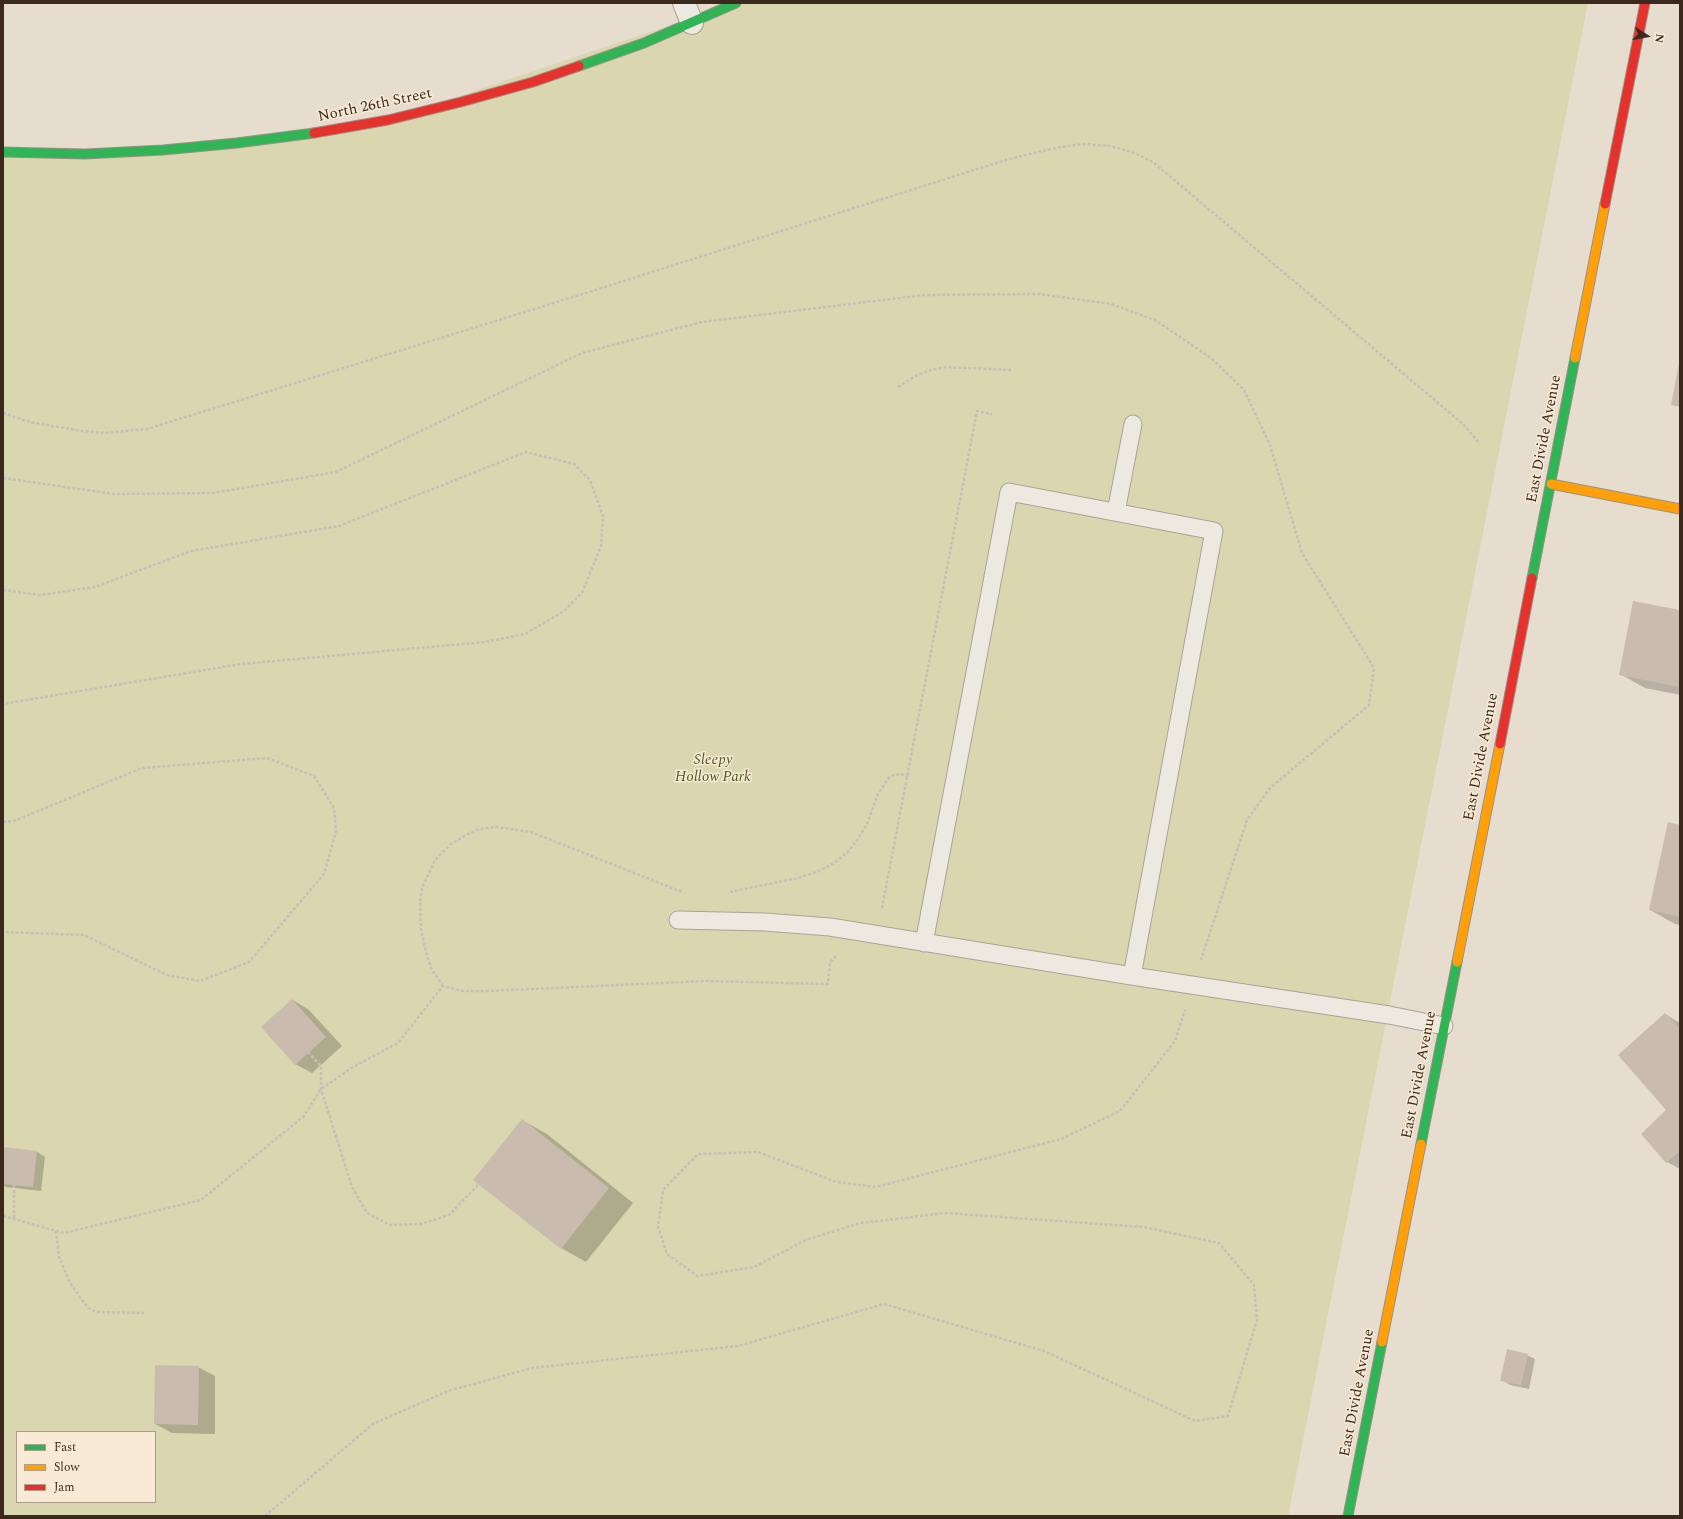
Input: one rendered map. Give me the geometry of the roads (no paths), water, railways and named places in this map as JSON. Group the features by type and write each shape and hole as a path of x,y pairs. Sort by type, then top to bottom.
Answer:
{"street":[{"path":"684,3 692,23"},
{"name":"North 26th Street","path":"3,152 85,154 163,150 313,134 388,120 533,82 644,43 736,3"},
{"name":"East Divide Avenue","path":"1348,1516 1645,3"},
{"path":"1551,484 1680,509"}],"lane":[{"path":"1116,512 1133,424"},
{"path":"924,943 1009,492 1214,531 1132,976"},
{"path":"678,920 772,922 830,927 1132,976 1389,1015 1444,1026"}],"park label":[{"name":"Sleepy Hollow Park","path":"713,770"}]}
